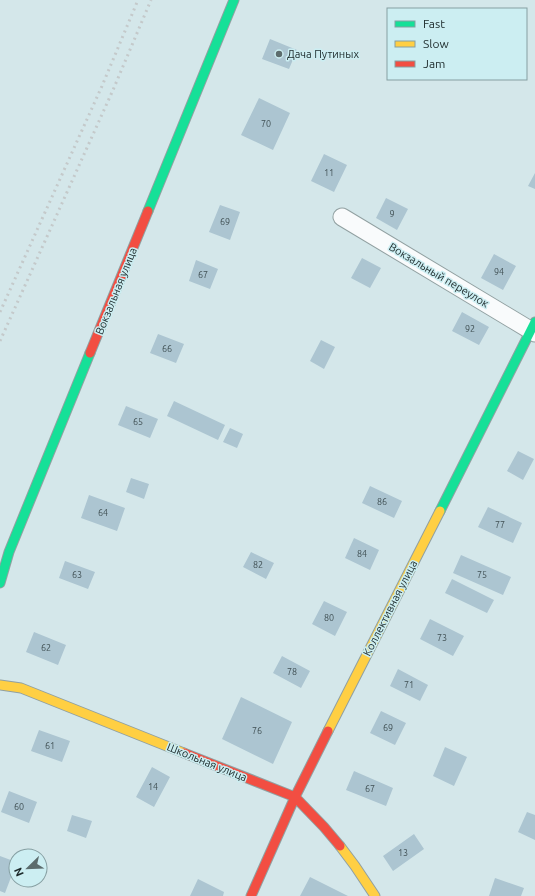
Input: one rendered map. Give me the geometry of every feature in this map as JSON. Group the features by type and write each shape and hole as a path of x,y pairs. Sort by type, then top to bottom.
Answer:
{"street":[{"name":"Вокзальная улица","path":"0,583 9,552 234,0"},
{"name":"Вокзальный переулок","path":"342,217 534,329"},
{"name":"Коллективная улица","path":"251,896 295,797 534,329"},
{"name":"Школьная улица","path":"0,685 21,688 295,797 334,838 357,868 375,896"}],"building":[{"name":"Дача Путиных","path":"270,39 297,50 289,69 262,59"},
{"path":"259,98 290,113 273,150 241,135"},
{"path":"324,154 347,165 334,192 311,181"},
{"path":"535,173 535,189 528,186"},
{"path":"386,198 408,209 397,230 376,218"},
{"path":"220,205 240,212 230,240 209,232"},
{"path":"494,254 516,266 503,290 481,278"},
{"path":"362,258 381,268 370,288 351,278"},
{"path":"196,260 218,269 210,289 189,281"},
{"path":"462,312 489,327 479,345 452,331"},
{"path":"158,334 184,344 176,363 150,353"},
{"path":"321,340 335,347 324,369 310,361"},
{"path":"174,401 225,425 218,440 167,416"},
{"path":"126,406 158,419 150,438 118,425"},
{"path":"230,428 243,434 237,448 223,442"},
{"path":"518,451 534,459 523,480 507,471"},
{"path":"131,478 149,484 144,499 126,492"},
{"path":"370,486 402,501 394,518 362,503"},
{"path":"89,495 125,508 117,531 81,518"},
{"path":"488,507 522,523 513,543 478,527"},
{"path":"354,538 379,550 370,570 345,558"},
{"path":"251,552 274,563 266,579 243,567"},
{"path":"461,555 511,577 503,595 453,573"},
{"path":"65,561 95,572 88,589 59,578"},
{"path":"452,579 494,600 487,613 445,593"},
{"path":"324,601 347,612 335,636 312,624"},
{"path":"430,619 464,636 453,656 420,639"},
{"path":"34,632 66,645 58,665 26,652"},
{"path":"282,656 310,671 301,688 273,673"},
{"path":"398,669 428,685 420,701 390,686"},
{"path":"241,697 292,722 273,764 222,739"},
{"path":"381,711 406,723 395,745 370,733"},
{"path":"39,730 70,741 62,762 31,751"},
{"path":"445,747 467,757 454,786 433,776"},
{"path":"152,767 170,777 154,807 136,797"},
{"path":"354,771 393,788 386,806 346,790"},
{"path":"9,791 37,802 29,823 1,812"},
{"path":"527,812 535,815 535,840 518,832"},
{"path":"72,815 92,821 86,838 67,831"},
{"path":"414,834 424,849 393,871 383,856"},
{"path":"0,856 8,859 8,885 5,893 0,891"},
{"path":"310,877 348,896 300,896"},
{"path":"495,878 524,888 521,896 489,896"},
{"path":"198,879 224,892 223,896 190,896"}],"railway":[{"path":"0,312 102,86 138,0"},
{"path":"0,341 113,90 151,0"}],"traffic: fast":[{"path":"148,211 234,0"},
{"path":"440,511 535,322"},
{"path":"0,583 9,552 90,353"}],"traffic: slow":[{"path":"328,731 440,511"},
{"path":"0,685 21,688 184,753"},
{"path":"340,846 375,896"}],"traffic: jam":[{"path":"90,353 148,211"},
{"path":"251,896 295,797 328,731"},
{"path":"184,753 295,797 340,846"}],"place":[{"name":"Дача Путиных","path":"279,54"}]}
